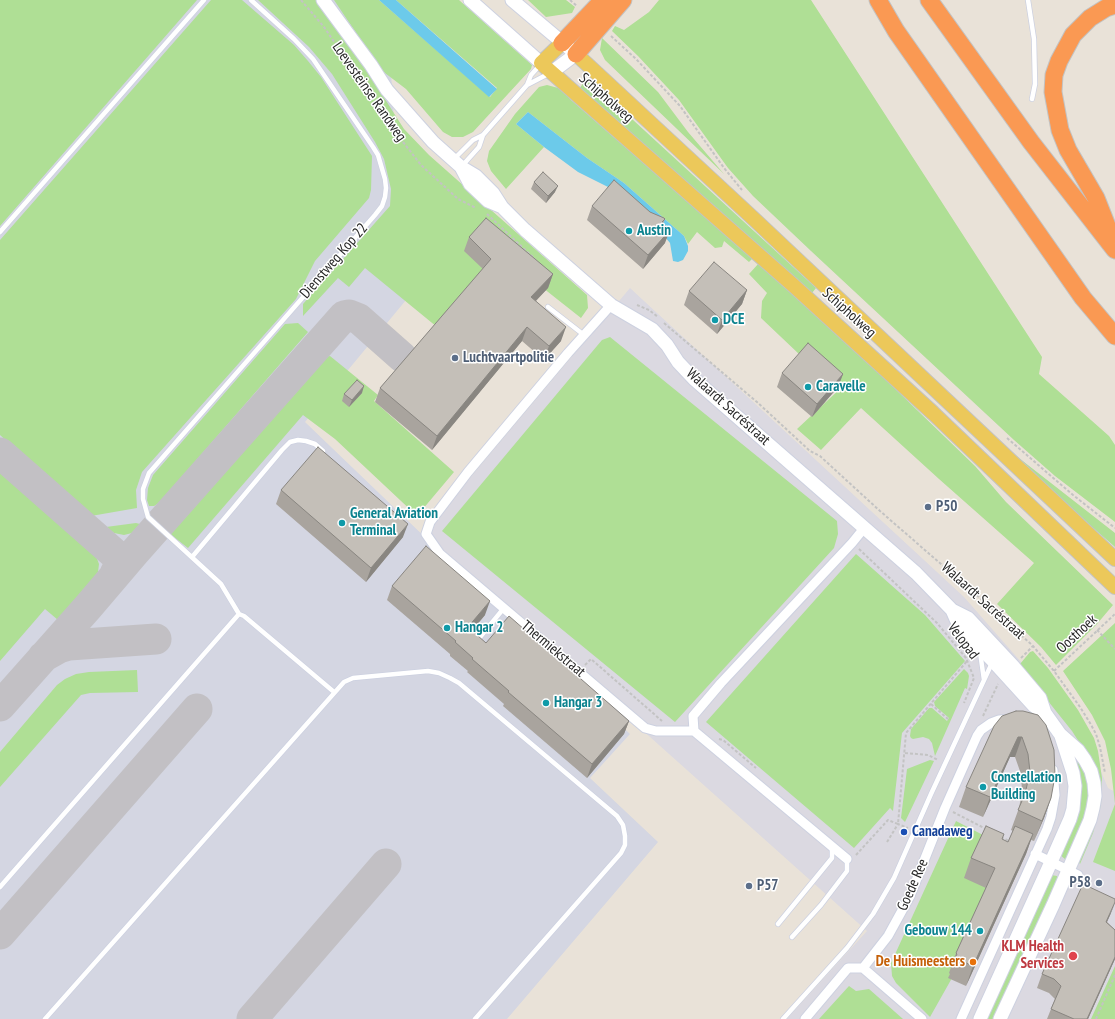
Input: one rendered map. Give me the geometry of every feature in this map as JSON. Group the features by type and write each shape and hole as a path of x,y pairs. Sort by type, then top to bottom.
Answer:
{"highway":[{"path":"562,42 603,0"},
{"path":"576,54 624,0"},
{"path":"869,0 896,31"},
{"path":"878,0 896,31 1083,298 1115,336"},
{"path":"929,0 1031,142 1115,250"},
{"path":"1115,5 1106,8 1090,18 1073,35 1059,61 1054,75 1053,92 1059,124 1068,150 1096,198 1115,250"}],"main road":[{"path":"546,67 562,42"},
{"name":"Schipholweg","path":"576,54 1115,559"},
{"name":"Schipholweg","path":"546,67 788,281 933,413 1115,587"}],"street":[{"name":"Loevesteinse Randweg","path":"323,0 387,90 417,125 457,163"},
{"name":"Schipholweg","path":"470,0 546,67 576,54 512,0"},
{"name":"Walaardt Sacréstraat","path":"457,163 476,176 493,193 502,207 611,305 652,328 667,345 678,362 694,379 916,573 952,610 968,618 995,654"},
{"name":"Thermiekstraat","path":"611,305 468,472 430,522 426,534 440,554 645,728 656,731 694,731"},
{"path":"852,857 832,846 694,731 693,716 721,683 852,542 864,527"},
{"name":"Walaardt Sacréstraat","path":"952,610 959,626 979,647 995,654"},
{"path":"995,654 1034,706 1045,713 1060,734 1078,750 1091,771 1095,796 1090,820 1073,873 1002,1018"},
{"name":"Goede Ree","path":"862,968 888,936 910,896 961,770 980,730 985,726 1006,718 1020,720"},
{"path":"980,1019 1070,819 1075,798 1075,786 1073,773 1060,734"},
{"path":"961,1019 1047,829 1053,806 1055,783 1051,761"},
{"path":"1035,854 1073,873"},
{"path":"805,1019 848,968 862,968 922,1019"}],"lane":[{"path":"0,232 204,0"},
{"name":"Dienstweg Kop 22","path":"192,557 148,517 145,509 143,489 149,473 375,215 382,206 386,188 378,155 312,59 294,39 251,0"},
{"path":"1028,0 1034,39 1035,84 1032,99"},
{"path":"457,163 473,140 483,135 527,85 546,67"},
{"path":"527,85 531,75 546,67"},
{"path":"457,163 479,147 483,135"},
{"path":"548,307 584,335"},
{"path":"324,452 315,444 306,440 290,442 192,557 221,584 239,614 334,692"},
{"path":"472,647 504,608"},
{"path":"0,886 239,614"},
{"path":"979,647 984,680"},
{"path":"783,1019 847,948 873,914 894,878 945,763 989,672 995,654"},
{"path":"45,1019 344,682 353,678 428,671 439,673 459,683 617,816 623,825 625,836 621,853 475,1019"},
{"path":"778,924 832,858 832,846"},
{"path":"792,937 848,871 852,857"}],"path":[{"name":"Loevesteinse Randweg","path":"301,0 324,27 396,133 421,165 439,182"},
{"path":"570,0 577,6"},
{"path":"609,34 641,64 680,106 724,168 746,194"},
{"name":"Walaardt Sacréstraat","path":"636,305 649,310 756,402 810,451 820,456 880,511 995,611 1033,646 1054,671"},
{"path":"1004,436 1073,495 1115,528"},
{"name":"Velopad","path":"852,542 936,623 967,661 974,678 963,705"},
{"name":"Oosthoek","path":"1054,671 1115,614"},
{"path":"1097,630 1115,649"},
{"path":"578,671 591,659 662,721"},
{"path":"852,857 888,820 898,824 906,733 967,661"},
{"path":"931,704 948,719"},
{"path":"717,738 723,740 759,771"},
{"path":"905,753 928,755 945,763"},
{"path":"945,808 987,829"},
{"path":"1000,836 1014,844"},
{"path":"1096,1019 1115,976"}],"shaded area":[{"path":"0,0 376,0 387,9 397,168 464,230 305,422 630,734 590,778 658,842 507,1019 0,1019"},
{"path":"630,288 964,597 1086,736 1108,788 1115,792 1115,1019 787,1019 867,931 423,534"}],"green space":[{"path":"0,0 197,0 0,226"},
{"path":"211,0 242,0 294,45 308,61 321,77 372,156 371,190 369,198 315,261 296,299 142,472 136,490 137,508 91,516 0,435 0,240"},
{"path":"258,0 316,0 352,47 404,129 429,155 587,295 588,308 581,318 543,288 487,269 437,327 365,268 349,287 338,278 303,316 303,304 390,206 391,189 384,159 332,74 309,47"},
{"path":"334,0 379,0 490,97 497,88 396,0 459,0 532,65 531,69 473,132 463,137 452,137 443,132 406,89 381,70"},
{"path":"528,0 566,0 575,7 572,13 546,17"},
{"path":"659,0 811,0 1042,357 1039,374 1109,436 1115,445 1115,522 1055,476 1014,440 753,196 728,168 679,100 638,56 612,31 615,26 624,30 649,12"},
{"path":"602,38 658,92 688,132 724,174 605,60 600,50"},
{"path":"586,80 592,81 816,288 812,293 578,90"},
{"path":"547,85 562,89 571,100 753,258 749,262 724,241 722,247 715,248 697,232 688,244 684,236 624,183 587,158 528,112 516,124 544,147 506,189 491,171 487,161 489,151 515,114 539,87"},
{"path":"759,263 828,324 975,466 1006,502 1113,605 1097,624 1056,665 1041,647 997,604 1034,563 861,408 821,450 797,429 842,387 802,354 800,355 761,318 762,301 767,293 749,274"},
{"path":"298,323 308,332 159,503 154,506 149,506 147,500 148,488 153,475 285,324"},
{"path":"610,337 837,521 838,534 834,548 675,722 442,531 602,340"},
{"path":"330,356 378,395 374,401 454,472 417,516 335,439 303,415 188,548 170,534 325,357"},
{"path":"1010,451 1115,533 1115,547 1091,526"},
{"path":"0,472 90,549 96,556 99,564 98,572 95,577 58,620 45,609 0,661"},
{"path":"136,523 140,524 132,533 124,535 114,533 106,527"},
{"path":"856,554 925,615 965,661 902,733 893,811 890,808 854,848 706,722"},
{"path":"1115,623 1115,804 1111,769 1105,741 1092,715 1063,671"},
{"path":"1033,651 1048,668 1078,710 1094,738 1098,751 1102,778 1101,805 1093,833 1080,864 1077,859 1098,803 1086,753 1072,731 1020,666 1030,652"},
{"path":"964,669 969,676 967,689 965,688 935,756 932,743 929,739 923,737 911,738 911,729 929,708 932,708 947,721 949,718 935,706 934,702"},
{"path":"137,670 138,692 90,693 81,695 0,787 0,752 57,685 76,674"},
{"path":"1073,753 1086,773 1089,786 1089,807 1067,858 1065,859 1060,855 1077,815"},
{"path":"930,760 934,761 905,822 901,818 907,769"},
{"path":"1115,804 1115,871 1093,862"},
{"path":"956,821 1008,848 952,978 930,1017 896,983 892,976 891,963"},
{"path":"1051,875 1057,876 1058,880 994,1019 985,1019"},
{"path":"1115,966 1115,1019 1091,1019"},
{"path":"849,986 856,991 869,989 903,1019 819,1019"}],"water":[{"path":"379,0 396,0 497,89 489,97"},
{"path":"528,112 587,158 624,183 684,236 688,246 688,251 683,260 678,262 673,261 670,243 665,237 608,187 578,172 516,124"}],"building":[{"path":"543,172 558,186 548,196 534,182"},
{"path":"614,180 650,212 664,218 665,219 662,222 670,230 648,255 592,206"},
{"path":"486,218 553,274 531,297 566,327 549,346 527,327 437,436 380,388 491,259 469,237"},
{"path":"714,262 747,290 722,320 689,291"},
{"path":"808,343 843,374 817,404 782,373"},
{"path":"357,380 364,386 352,400 344,394"},
{"name":"General Aviation Terminal","path":"318,447 408,524 371,568 281,490"},
{"path":"426,546 490,601 468,627 486,643 509,616 629,721 592,764 508,692 509,691 472,659 473,658 455,642 456,641 392,586"},
{"name":"Constellation Building","path":"1016,711 1023,711 1038,715 1046,725 1054,750 1055,776 1051,798 1042,821 1018,810 1025,794 1030,772 1028,754 1022,737 1018,737 990,797 966,787 994,726 1002,716"},
{"name":"Gebouw 144","path":"986,826 1004,834 1002,839 1008,842 1015,826 1033,834 973,966 955,958 995,868 971,858"},
{"path":"1083,884 1115,899 1106,922 1115,930 1115,957 1087,1019 1074,1019 1051,1009 1061,986 1054,979 1042,974"}],"taxiway":[{"path":"0,706 344,316 349,315 359,319 402,357"},
{"path":"0,453 117,556 119,566 115,574"},
{"path":"43,657 59,648 69,645 156,639"},
{"path":"0,934 197,709"},
{"path":"252,1019 386,864"}],"place":[{"name":"Austin","path":"629,231"},
{"name":"DCE","path":"715,320"},
{"name":"Luchtvaartpolitie","path":"455,358"},
{"name":"Caravelle","path":"808,387"},
{"name":"P50","path":"928,507"},
{"name":"General Aviation Terminal","path":"342,523"},
{"name":"Hangar 2","path":"447,628"},
{"name":"Hangar 3","path":"546,703"},
{"name":"Constellation Building","path":"983,787"},
{"name":"Canadaweg","path":"904,832"},
{"name":"P58","path":"1099,883"},
{"name":"P57","path":"749,886"},
{"name":"Gebouw 144","path":"980,931"},
{"name":"KLM Health Services","path":"1073,956"},
{"name":"De Huismeesters","path":"973,962"}]}
